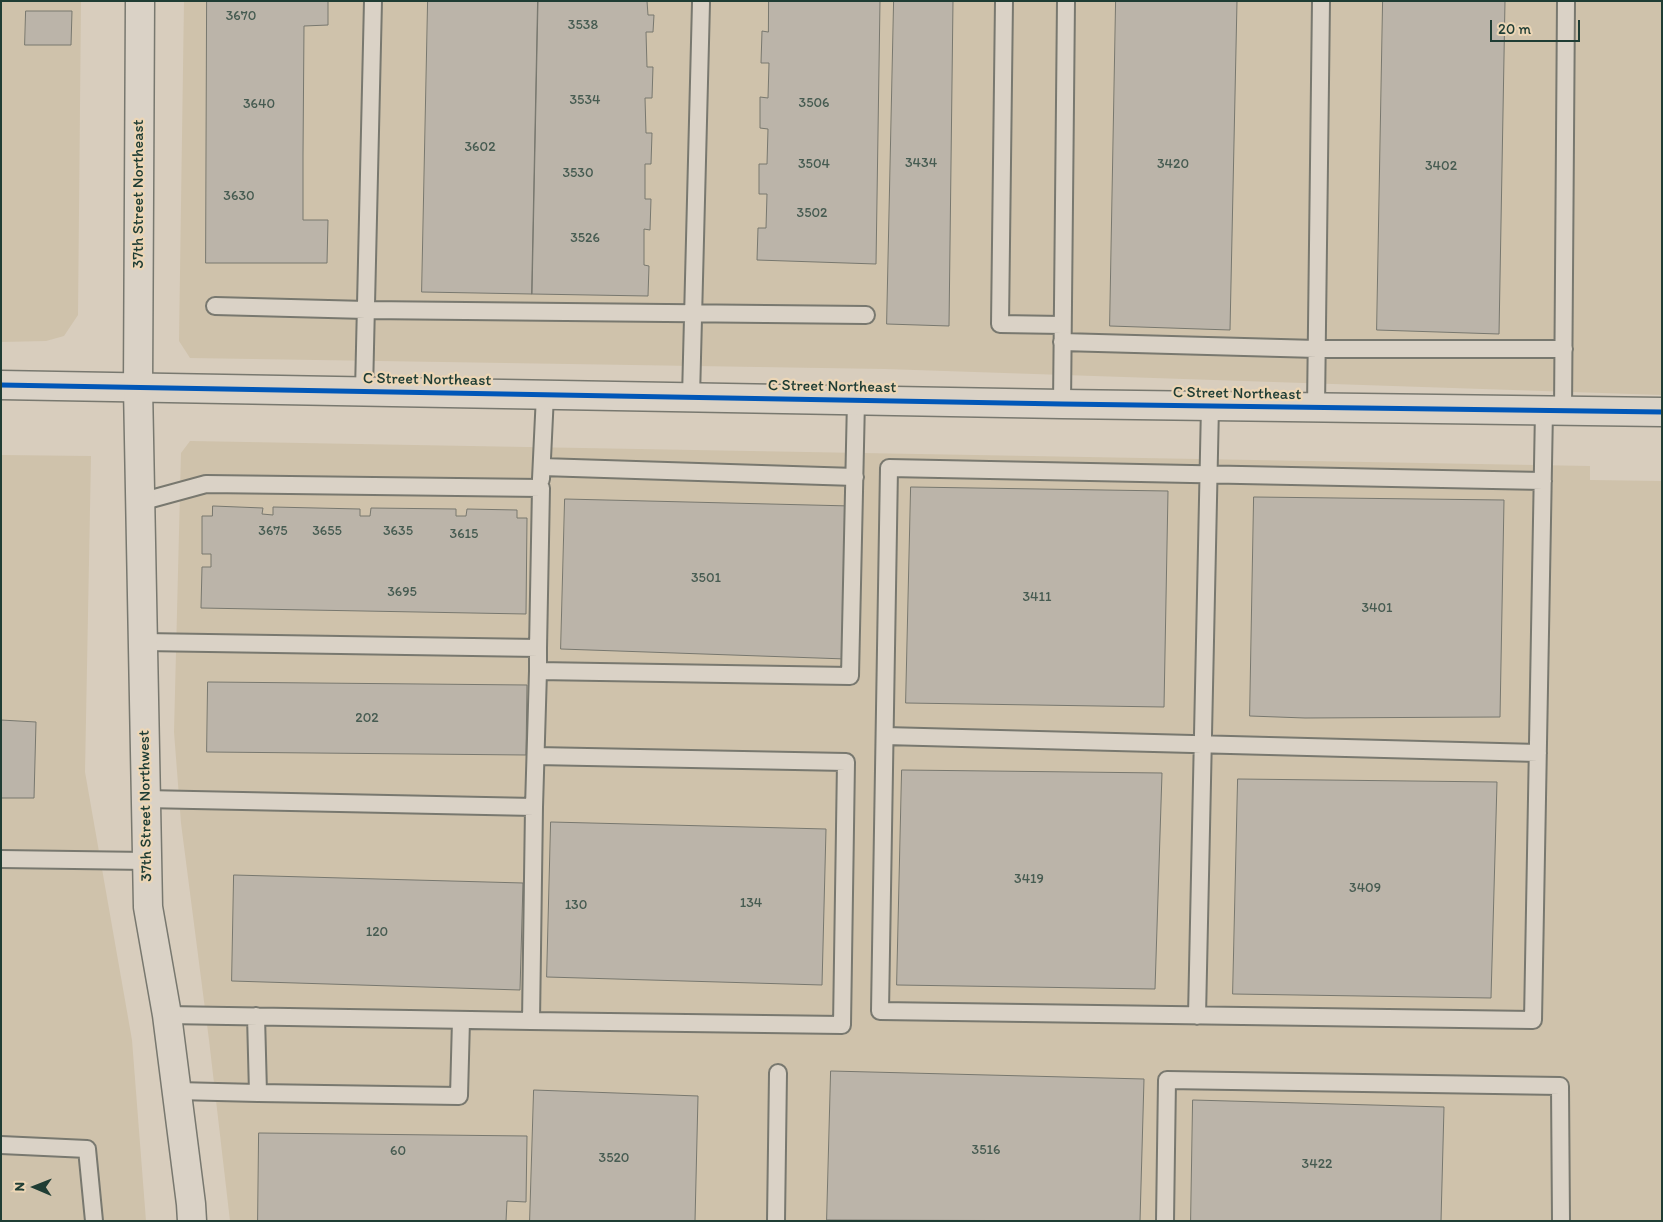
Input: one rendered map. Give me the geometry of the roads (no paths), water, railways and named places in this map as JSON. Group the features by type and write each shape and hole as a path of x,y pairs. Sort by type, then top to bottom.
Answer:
{"street":[{"name":"37th Street Northeast","path":"138,387 140,1"},
{"name":"C Street Northeast","path":"1,385 691,398 1662,412"},
{"name":"37th Street Northwest","path":"138,387 148,907 167,1015 192,1221"}],"lane":[{"path":"364,391 373,1"},
{"path":"1004,1 1000,324 1062,325"},
{"path":"1062,404 1066,1"},
{"path":"1316,407 1320,1"},
{"path":"1543,481 889,468 880,1011 1533,1020 1543,481 1564,349 1566,1"},
{"path":"691,398 702,3"},
{"path":"215,306 366,310 866,315"},
{"path":"1062,342 1317,349 1564,349"},
{"path":"531,1021 541,488 545,395"},
{"path":"538,671 850,676 856,400"},
{"path":"1197,1016 1210,406"},
{"path":"542,467 855,477"},
{"path":"140,502 206,484 541,488"},
{"path":"143,642 538,648"},
{"path":"885,736 1538,753"},
{"path":"167,1015 842,1025 846,762 536,756"},
{"path":"146,799 534,807"},
{"path":"1,859 147,861"},
{"path":"256,1016 258,1093"},
{"path":"177,1091 459,1096 461,1020"},
{"path":"776,1221 778,1074"},
{"path":"1165,1221 1167,1080 1560,1086 1561,1221"},
{"path":"1,1146 87,1150 94,1221"}]}
